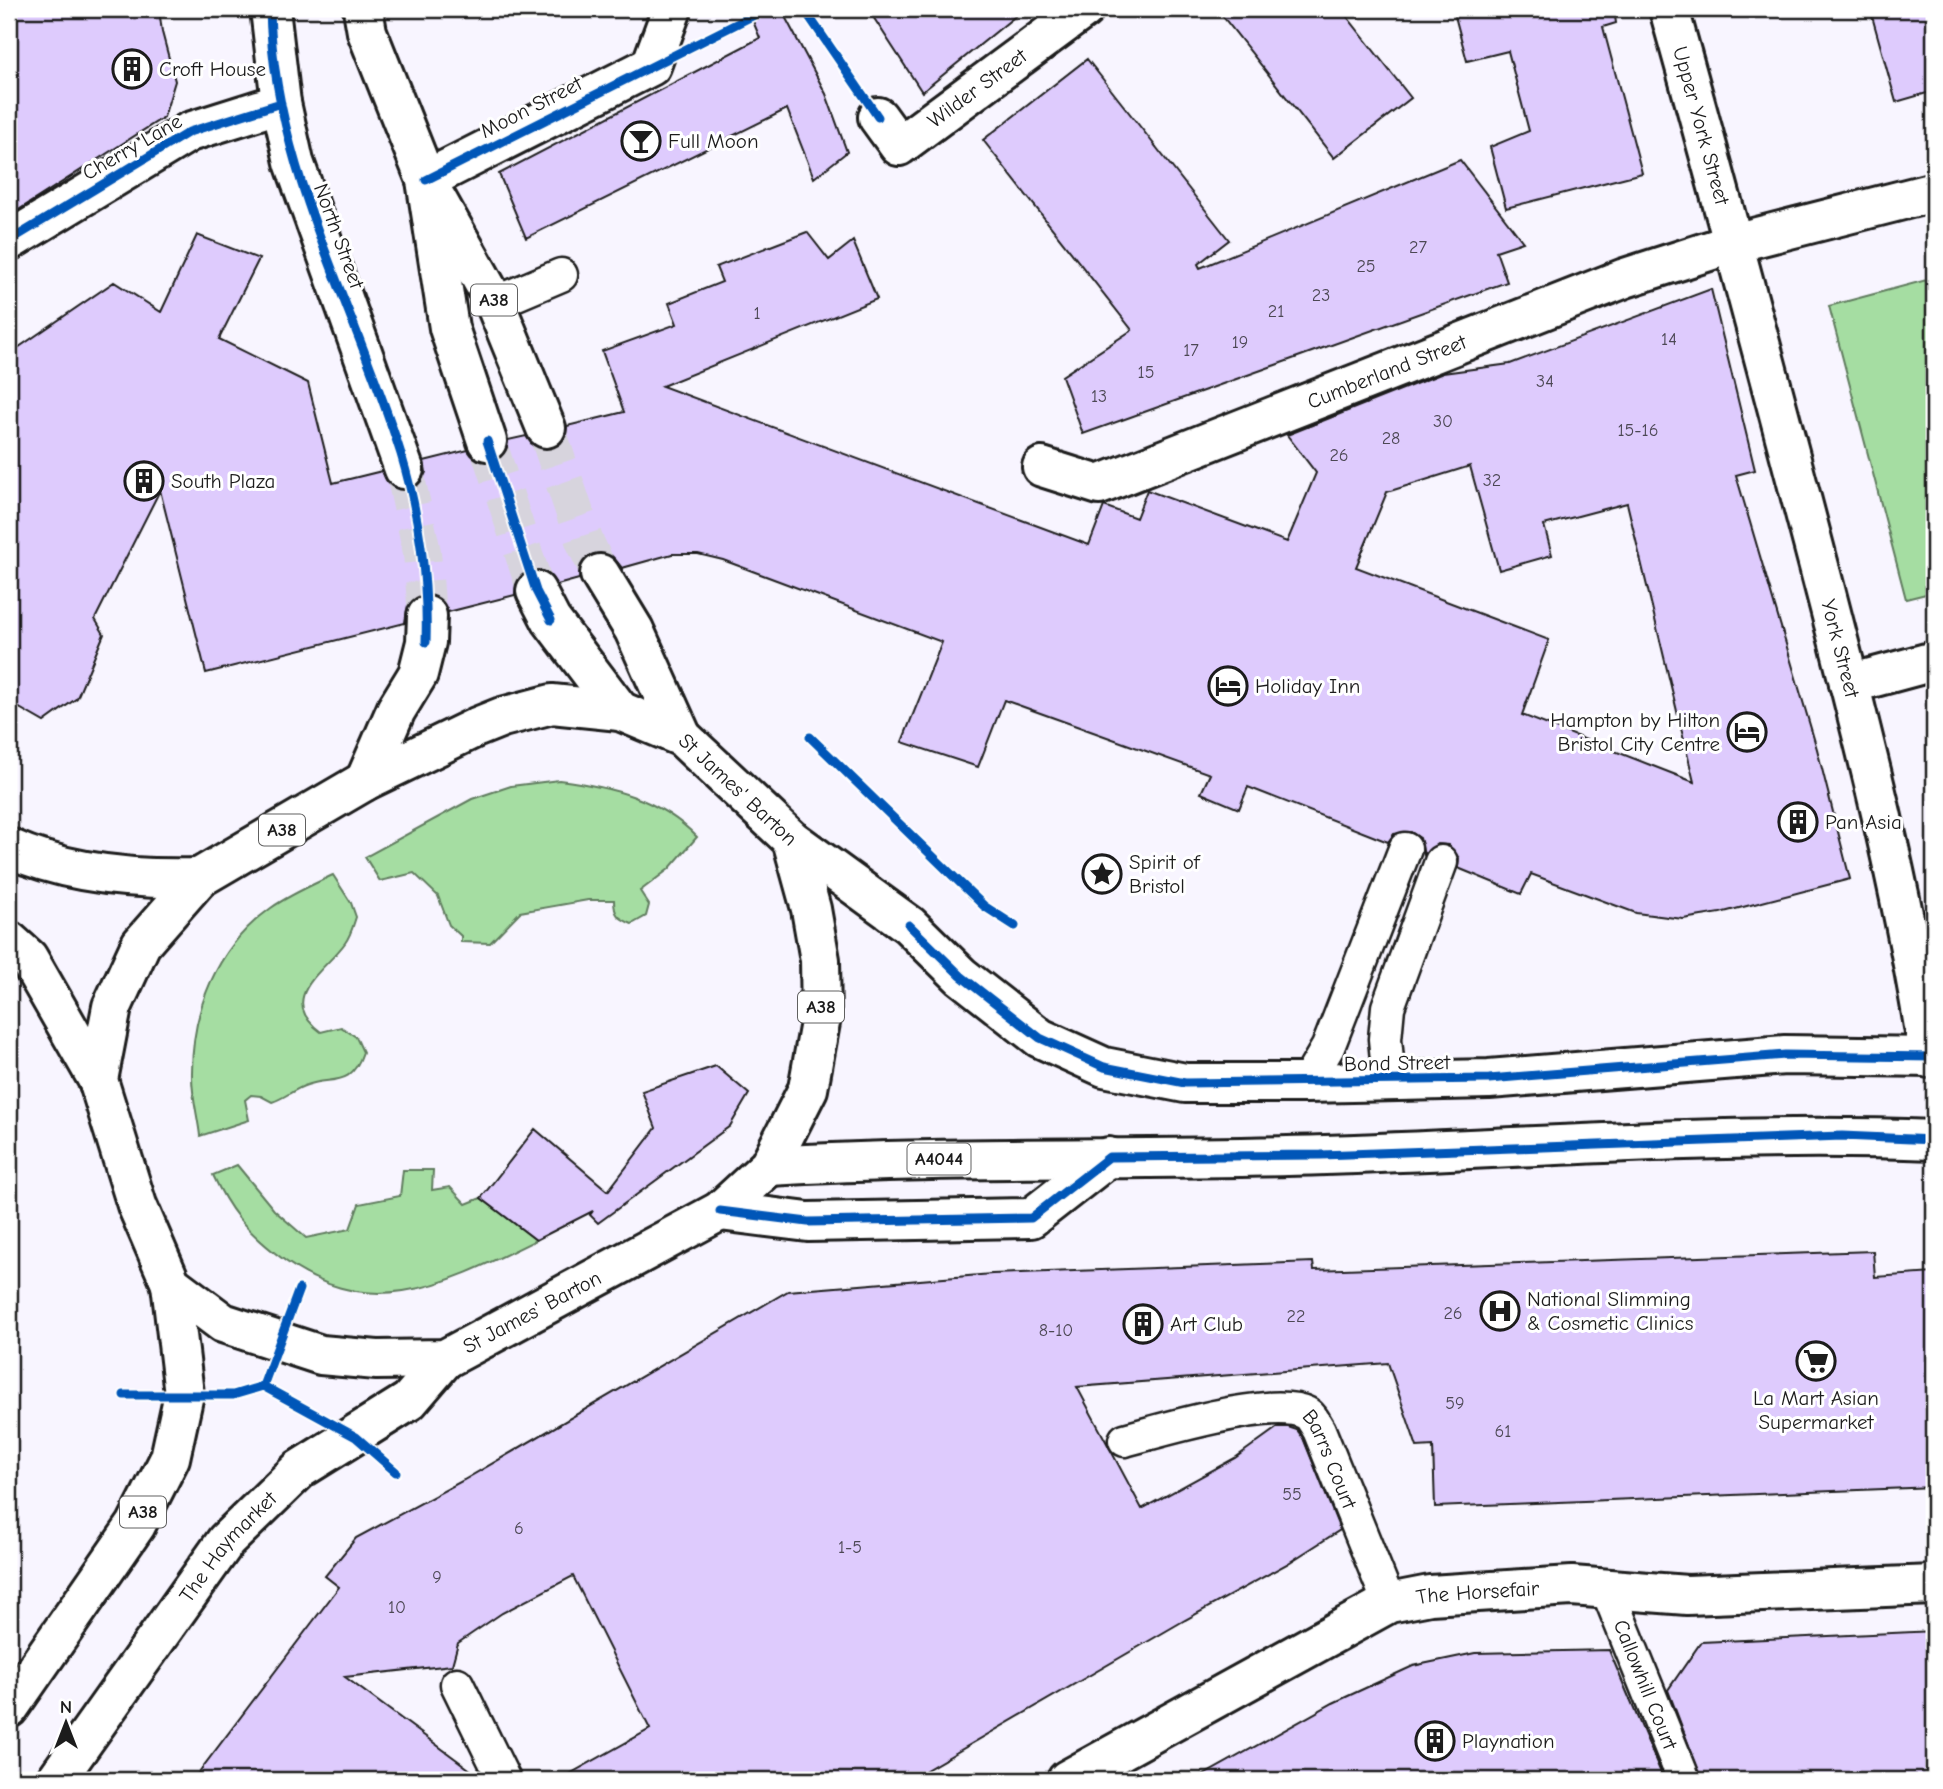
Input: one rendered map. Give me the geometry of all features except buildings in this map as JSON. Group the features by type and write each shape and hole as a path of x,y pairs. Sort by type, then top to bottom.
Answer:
{"main road":[{"name":"North Street","path":"270,9 281,103 294,162 404,469"},
{"name":"A38","path":"363,9 376,57 426,180 495,303 546,428"},
{"name":"Moon Street","path":"426,180 651,66 672,9"},
{"name":"Wilder Street","path":"878,117 899,146 1084,9"},
{"name":"Upper York Street","path":"1669,9 1734,243"},
{"name":"Cherry Lane","path":"9,241 189,132 281,103"},
{"name":"A38","path":"426,180 449,328 487,441"},
{"name":"Cumberland Street","path":"1042,467 1099,485 1612,283 1734,243 1934,192"},
{"name":"York Street","path":"1734,243 1849,684 1896,880 1932,1058"},
{"name":"A38","path":"600,574 634,630 681,737"},
{"name":"A38","path":"536,591 551,620 620,710"},
{"path":"365,781 396,710 418,674 426,642 427,616"},
{"path":"1849,684 1934,661"},
{"name":"St James' Barton","path":"552,705 620,710 681,737 792,840 815,934 821,1017 808,1089 769,1166 720,1211 445,1359 377,1360 321,1354 223,1323 171,1284 137,1205 98,1080 112,1007 141,944 199,878 365,781 502,717 552,705"},
{"name":"Bond Street","path":"792,840 909,925 961,976 1040,1038 1104,1067 1185,1083 1489,1079 1785,1055 1932,1058"},
{"path":"9,848 57,867 170,879 199,878"},
{"path":"9,941 28,958 98,1080"},
{"name":"A4044","path":"769,1166 898,1159 1321,1155 1842,1136 1934,1140"},
{"path":"720,1211 808,1223 1031,1218 1109,1157"},
{"name":"A38","path":"9,1708 136,1525 170,1458 184,1394 171,1284"},
{"name":"The Haymarket","path":"56,1780 226,1541 300,1469 409,1401 445,1359"},
{"name":"The Horsefair","path":"1067,1780 1389,1603 1430,1595 1573,1586 1687,1595 1934,1585"}],"lane":[{"path":"495,303 561,275"},
{"path":"1307,1083 1328,1047 1405,849"},
{"path":"1389,1080 1385,1039 1388,1007 1441,862"},
{"name":"Barrs Court","path":"1125,1440 1218,1415 1293,1408 1309,1414 1319,1430 1389,1603"},
{"name":"Callowhill Court","path":"1607,1588 1684,1780"},
{"path":"457,1684 504,1780"}],"green space":[{"path":"1934,278 1934,592 1906,599 1829,306"},
{"path":"559,780 597,786 633,796 667,813 697,837 669,869 640,891 649,905 646,916 632,924 618,915 614,900 588,900 520,912 490,943 461,942 461,936 449,925 438,896 414,873 380,881 365,857 472,799 511,786"},
{"path":"333,875 351,903 356,917 345,943 308,985 303,996 303,1008 308,1020 321,1032 341,1027 356,1037 363,1052 358,1063 353,1071 341,1079 307,1085 272,1102 261,1096 251,1095 245,1100 249,1120 200,1136 192,1084 193,1052 196,1028 210,982 235,942 252,924 285,899"},
{"path":"237,1165 274,1210 306,1238 350,1229 359,1204 400,1196 403,1170 433,1170 432,1190 450,1187 466,1204 481,1198 536,1240 470,1271 405,1291 374,1293 341,1288 309,1275 275,1253 239,1218 225,1199 213,1175"}],"tunnel":[{"path":"546,428 584,540 600,574"},
{"path":"487,441 536,591"},
{"path":"404,469 422,552 427,616"}],"cycle path":[{"path":"270,9 275,67 285,124 301,180 319,235 382,399 407,476 424,571 426,642"},
{"path":"426,180 766,9"},
{"path":"804,9 878,117"},
{"path":"9,241 189,132 281,103"},
{"path":"487,441 536,591 551,620"},
{"path":"810,737 984,906 1015,926"},
{"path":"909,925 961,976 1040,1038 1104,1067 1185,1083 1489,1079 1785,1055 1934,1057"},
{"path":"720,1211 808,1222 1031,1218 1109,1157 1321,1155 1842,1136 1934,1140"},
{"path":"263,1386 299,1289"},
{"path":"124,1395 233,1395 263,1386 356,1437 396,1472"}],"place":[{"name":"Croft House","path":"132,69"},
{"name":"Full Moon","path":"641,141"},
{"name":"South Plaza","path":"144,481"},
{"name":"Holiday Inn","path":"1228,686"},
{"name":"Hampton by Hilton Bristol City Centre","path":"1747,732"},
{"name":"Pan Asia","path":"1798,822"},
{"name":"Spirit of Bristol","path":"1102,874"},
{"name":"National Slimming & Cosmetic Clinics","path":"1500,1311"},
{"name":"Art Club","path":"1143,1324"},
{"name":"La Mart Asian Supermarket","path":"1816,1361"},
{"name":"Playnation","path":"1435,1741"}]}
